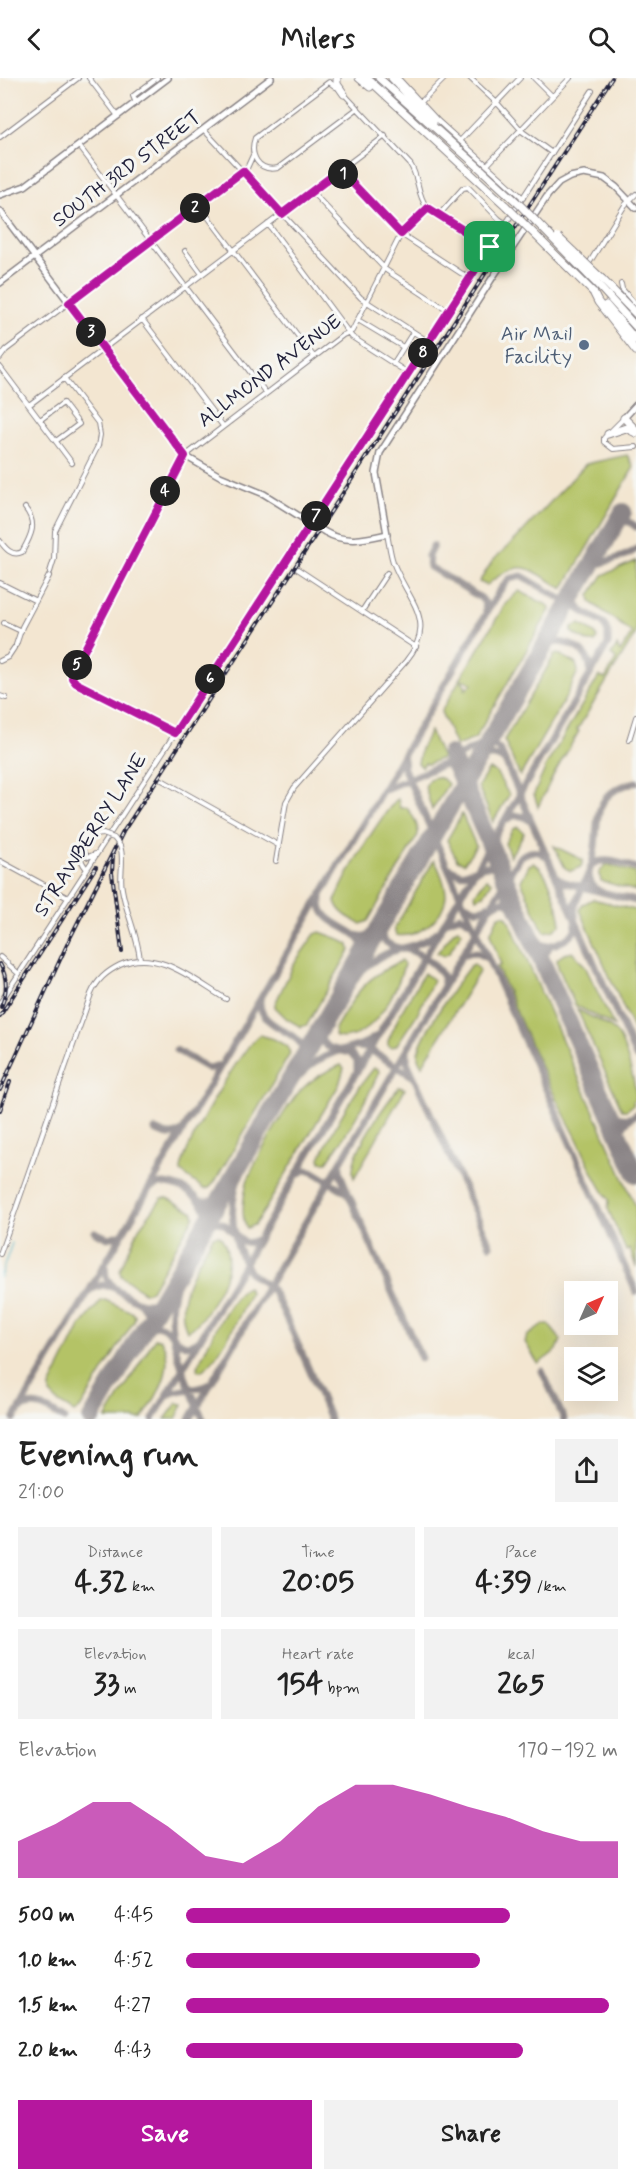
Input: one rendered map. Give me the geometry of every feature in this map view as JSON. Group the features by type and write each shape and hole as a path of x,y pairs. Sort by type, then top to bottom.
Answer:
{"highway":[{"path":"337,78 337,84 344,94"},
{"path":"358,78 429,140 450,154"},
{"path":"367,78 506,206 593,292 636,340"},
{"path":"380,78 435,128 485,168 521,206 636,314"},
{"path":"392,78 431,119 435,128"},
{"path":"600,282 636,327"},
{"path":"593,292 598,302 636,351"},
{"path":"626,416 636,423"},
{"path":"626,416 636,431"},
{"path":"606,436 626,428 636,431"}],"main road":[{"path":"0,195 25,186 168,78"},
{"name":"SOUTH 3RD STREET","path":"0,283 272,78"},
{"path":"0,211 185,456 220,476 264,494 325,532 337,538 351,540 387,534 376,473 380,453 548,195 565,179 584,174 604,178 616,186 636,208"},
{"path":"626,416 636,405"}],"street":[{"path":"0,137 78,78"},
{"path":"90,78 118,116"},
{"path":"136,103 133,96 157,78"},
{"path":"324,78 358,108"},
{"path":"398,78 485,168 523,198"},
{"path":"421,102 445,78"},
{"path":"470,78 521,129 552,153"},
{"path":"459,141 520,78"},
{"path":"534,78 552,96"},
{"path":"485,168 570,78"},
{"path":"0,358 6,350 247,168 255,138 328,82"},
{"path":"328,82 331,82 358,108 414,170 422,202 490,247"},
{"path":"321,88 334,86"},
{"name":"STRAWBERRY LANE","path":"0,1003 592,91"},
{"path":"247,168 273,169 282,166 358,108"},
{"path":"204,130 367,302 429,343"},
{"path":"29,405 384,136"},
{"path":"79,146 266,393"},
{"path":"252,155 263,167"},
{"path":"340,170 401,234 470,279"},
{"path":"439,214 463,188 468,187 506,224"},
{"path":"312,192 384,267 450,311"},
{"path":"576,282 636,194"},
{"path":"199,205 314,357"},
{"name":"ALLMOND AVENUE","path":"175,733 76,683 72,675 185,456 343,335 350,333 401,234 428,208"},
{"path":"268,224 350,333 408,374"},
{"path":"185,251 202,274"},
{"path":"621,284 623,291 636,305"},
{"path":"142,319 223,426"},
{"path":"358,320 403,347"},
{"path":"393,364 413,332"},
{"path":"0,367 72,463"},
{"path":"0,661 8,657 15,647 49,574 54,559 55,531 99,442 99,426 64,378"},
{"path":"40,420 63,403 79,423 56,441"},
{"path":"626,416 606,436 605,444 613,449 636,447"},
{"path":"0,541 8,550 16,554 21,552 33,529 31,516 25,508"},
{"path":"276,861 286,802 294,788 417,647 421,633 420,616 393,562 387,534"},
{"path":"296,568 417,647"},
{"path":"362,611 387,573"},
{"path":"0,583 36,601"},
{"path":"4,623 21,631"},
{"path":"0,696 6,698"},
{"path":"629,740 636,717"},
{"path":"162,780 278,845"},
{"path":"86,868 81,859 81,849 91,837 103,834 114,838 122,853 122,889 138,940 140,959"},
{"path":"81,849 88,856 95,854"},
{"path":"0,861 68,898"},
{"path":"0,957 19,974"},
{"path":"0,1254 95,985 109,971 124,963 140,959 157,961 170,966 226,999"}],"green space":[{"path":"627,455 634,467 563,589 525,568 509,570 487,585 479,582 493,560 516,539 586,464"},
{"path":"636,561 636,633 577,730 579,731 538,807 534,794 547,764 599,676 605,679 616,659 611,655 617,646 620,652 632,633 591,602 590,595 603,575"},
{"path":"519,591 549,606 550,610 475,739 456,746 441,712 460,679 466,686 465,690 472,684 466,680 463,681 461,677 506,603"},
{"path":"580,624 595,633 597,638 595,642 588,642 572,632 572,627"},
{"path":"555,654 576,664 578,671 565,699 520,776 504,740"},
{"path":"430,731 442,758 428,764 425,763 422,767 418,763 421,748"},
{"path":"489,769 496,772 509,795 493,822 478,786"},
{"path":"436,777 448,784 432,810 425,787 429,779"},
{"path":"398,799 400,808 407,808 413,817 418,828 418,835 368,921 361,924 342,912 335,901 369,837"},
{"path":"462,814 476,846 464,863 457,860 447,840"},
{"path":"518,827 524,833 510,857 505,843 513,829"},
{"path":"554,846 583,860 581,867 571,871 565,868"},
{"path":"434,860 446,891 440,912 421,930 413,934 396,935 394,929"},
{"path":"533,863 544,873 555,899 561,924 554,930 545,932 521,881 529,865"},
{"path":"605,865 636,873 636,891 601,881 599,873"},
{"path":"486,879 492,882 484,895 476,898 475,894"},
{"path":"593,899 636,910 636,1036 580,910 583,904"},
{"path":"506,916 510,922 636,1207 636,1267 630,1249 626,1251 608,1209 609,1200 552,1091 497,967 501,965 490,934 498,917"},
{"path":"458,929 462,932 449,953 444,956 437,953 454,931"},
{"path":"320,932 349,945 350,950 307,1025 301,1027 287,1019 275,1007 275,1004 295,962 315,934"},
{"path":"573,952 585,966 614,1026 575,1005 558,967 557,959"},
{"path":"401,961 404,964 396,988 380,1014 360,1032 348,1037 336,1037 334,1030 361,989 377,975"},
{"path":"474,964 480,970 422,1066 418,1057 424,1038 448,997 470,966"},
{"path":"424,973 433,980 418,1013 396,1046 391,1047 388,1041 400,1014"},
{"path":"577,1009 615,1031 622,1043 629,1063 636,1098 634,1104 627,1110 622,1110"},
{"path":"259,1035 274,1039 288,1047 290,1054 214,1183 204,1189 181,1172 183,1161 213,1101 240,1058"},
{"path":"341,1065 344,1068 339,1085 264,1211 254,1225 247,1228 243,1212 247,1182 271,1134 302,1089 320,1075"},
{"path":"374,1068 379,1072 356,1118 327,1162 321,1162 320,1158 338,1122"},
{"path":"399,1087 405,1089 354,1178 353,1169 361,1144"},
{"path":"162,1198 168,1198 192,1211 194,1216 151,1290 145,1293 121,1276 120,1270 139,1228"},
{"path":"219,1235 227,1253 226,1272 206,1312 187,1331 183,1319 183,1306 189,1281 213,1236"},
{"path":"248,1287 250,1293 228,1338 212,1361 198,1371 197,1368 219,1323 234,1299"},
{"path":"105,1300 132,1312 135,1316 134,1321 80,1409 74,1412 50,1394 50,1387 80,1327 101,1301"},
{"path":"543,1325 549,1325 561,1340 557,1350 538,1364 525,1342 527,1336"},
{"path":"155,1338 161,1340 167,1360 163,1381 154,1401 142,1419 106,1419"},
{"path":"177,1403 183,1404 176,1419 165,1419"}],"waterway":[{"path":"0,1277 12,1243"}],"taxiway":[{"path":"605,543 607,530 614,522 625,521 636,527"},
{"path":"433,546 428,556 430,567 481,598 485,603 486,612"},
{"path":"587,574 598,565 636,549"},
{"path":"14,1419 498,593 509,579 522,576 603,623 608,632 608,644 153,1419"},
{"path":"578,589 576,602 580,608"},
{"path":"530,670 546,645 561,642 576,647 582,652 590,665 590,672"},
{"path":"452,759 483,746 495,746 500,750 636,1057"},
{"path":"467,779 478,763 487,757 498,757 504,761"},
{"path":"403,758 404,769 636,1292"},
{"path":"385,789 444,764 456,770 467,795"},
{"path":"528,930 535,941 545,946 560,942 573,933 576,924 574,908 592,863 602,803 620,787 636,782"},
{"path":"505,821 519,816 532,823"},
{"path":"493,841 492,848 503,871"},
{"path":"190,1419 519,858 527,853 539,852 549,860"},
{"path":"599,891 589,877 591,867 595,863 608,861 636,868"},
{"path":"475,871 483,867 495,868 504,878 513,897"},
{"path":"449,868 461,874 474,870"},
{"path":"558,878 564,882 636,901"},
{"path":"321,898 322,908 327,916 351,932 362,945 360,961 348,979"},
{"path":"396,901 383,924 382,937 393,946 410,950 429,961 440,972 444,983"},
{"path":"491,907 499,902 511,903 519,912 528,932"},
{"path":"465,904 478,910 490,905"},
{"path":"446,921 460,916 471,922"},
{"path":"355,935 370,935 380,925"},
{"path":"304,1057 327,1016 345,990 366,967 385,954 423,941 437,932"},
{"path":"546,971 543,957 550,946"},
{"path":"462,956 475,952 487,958"},
{"path":"260,1002 262,1012 267,1019 299,1041 302,1048 301,1060 288,1082"},
{"path":"321,1028 321,1036 325,1045 350,1053 357,1061 357,1070"},
{"path":"280,1101 296,1080 316,1062 375,1037"},
{"path":"356,1047 367,1048 414,1077 490,1245"},
{"path":"176,1050 209,1069 220,1066"},
{"path":"407,1051 407,1062 413,1075"},
{"path":"281,1096 246,1159 233,1201 233,1222 237,1245 248,1270 272,1289 330,1419"},
{"path":"605,1104 615,1116 629,1118"},
{"path":"623,1144 621,1134 623,1127 636,1114"},
{"path":"155,1130 169,1135 182,1131"},
{"path":"340,1164 340,1173 347,1190"},
{"path":"297,1175 305,1170 312,1171 348,1193 421,1358"},
{"path":"202,1201 214,1200 218,1197 226,1189 235,1173"},
{"path":"152,1187 169,1184 187,1191 202,1204 207,1220"},
{"path":"203,1419 177,1353 171,1313 176,1283 182,1268 221,1199"},
{"path":"205,1227 214,1222 222,1223 243,1241 250,1243 258,1239"},
{"path":"95,1232 108,1238 122,1234"},
{"path":"92,1289 102,1285 113,1287 106,1277 105,1266"},
{"path":"113,1287 144,1303 157,1301 163,1296"},
{"path":"140,1303 147,1313 144,1328"},
{"path":"131,1352 144,1330 155,1325 167,1330 185,1345 198,1341"},
{"path":"542,1371 564,1419"},
{"path":"168,1395 209,1384"},
{"path":"21,1409 32,1405 38,1406 64,1419"},
{"path":"89,1419 93,1415 92,1419"}],"runway":[{"path":"91,1419 623,512"},
{"path":"450,754 636,1174"}],"railway":[{"path":"0,1090 71,936 123,832 612,78"},
{"path":"113,855 112,873 122,952"},
{"path":"0,1016 96,867"},
{"path":"0,964 6,985 1,1007"},
{"path":"0,1110 10,1082"}],"place":[{"name":"Air Mail Facility","path":"584,345"}],"route":[{"path":"340,170 401,234 428,208 490,247 175,733 75,682 72,678 73,672 177,467 185,456 69,303 243,171 282,214 340,170"}]}
